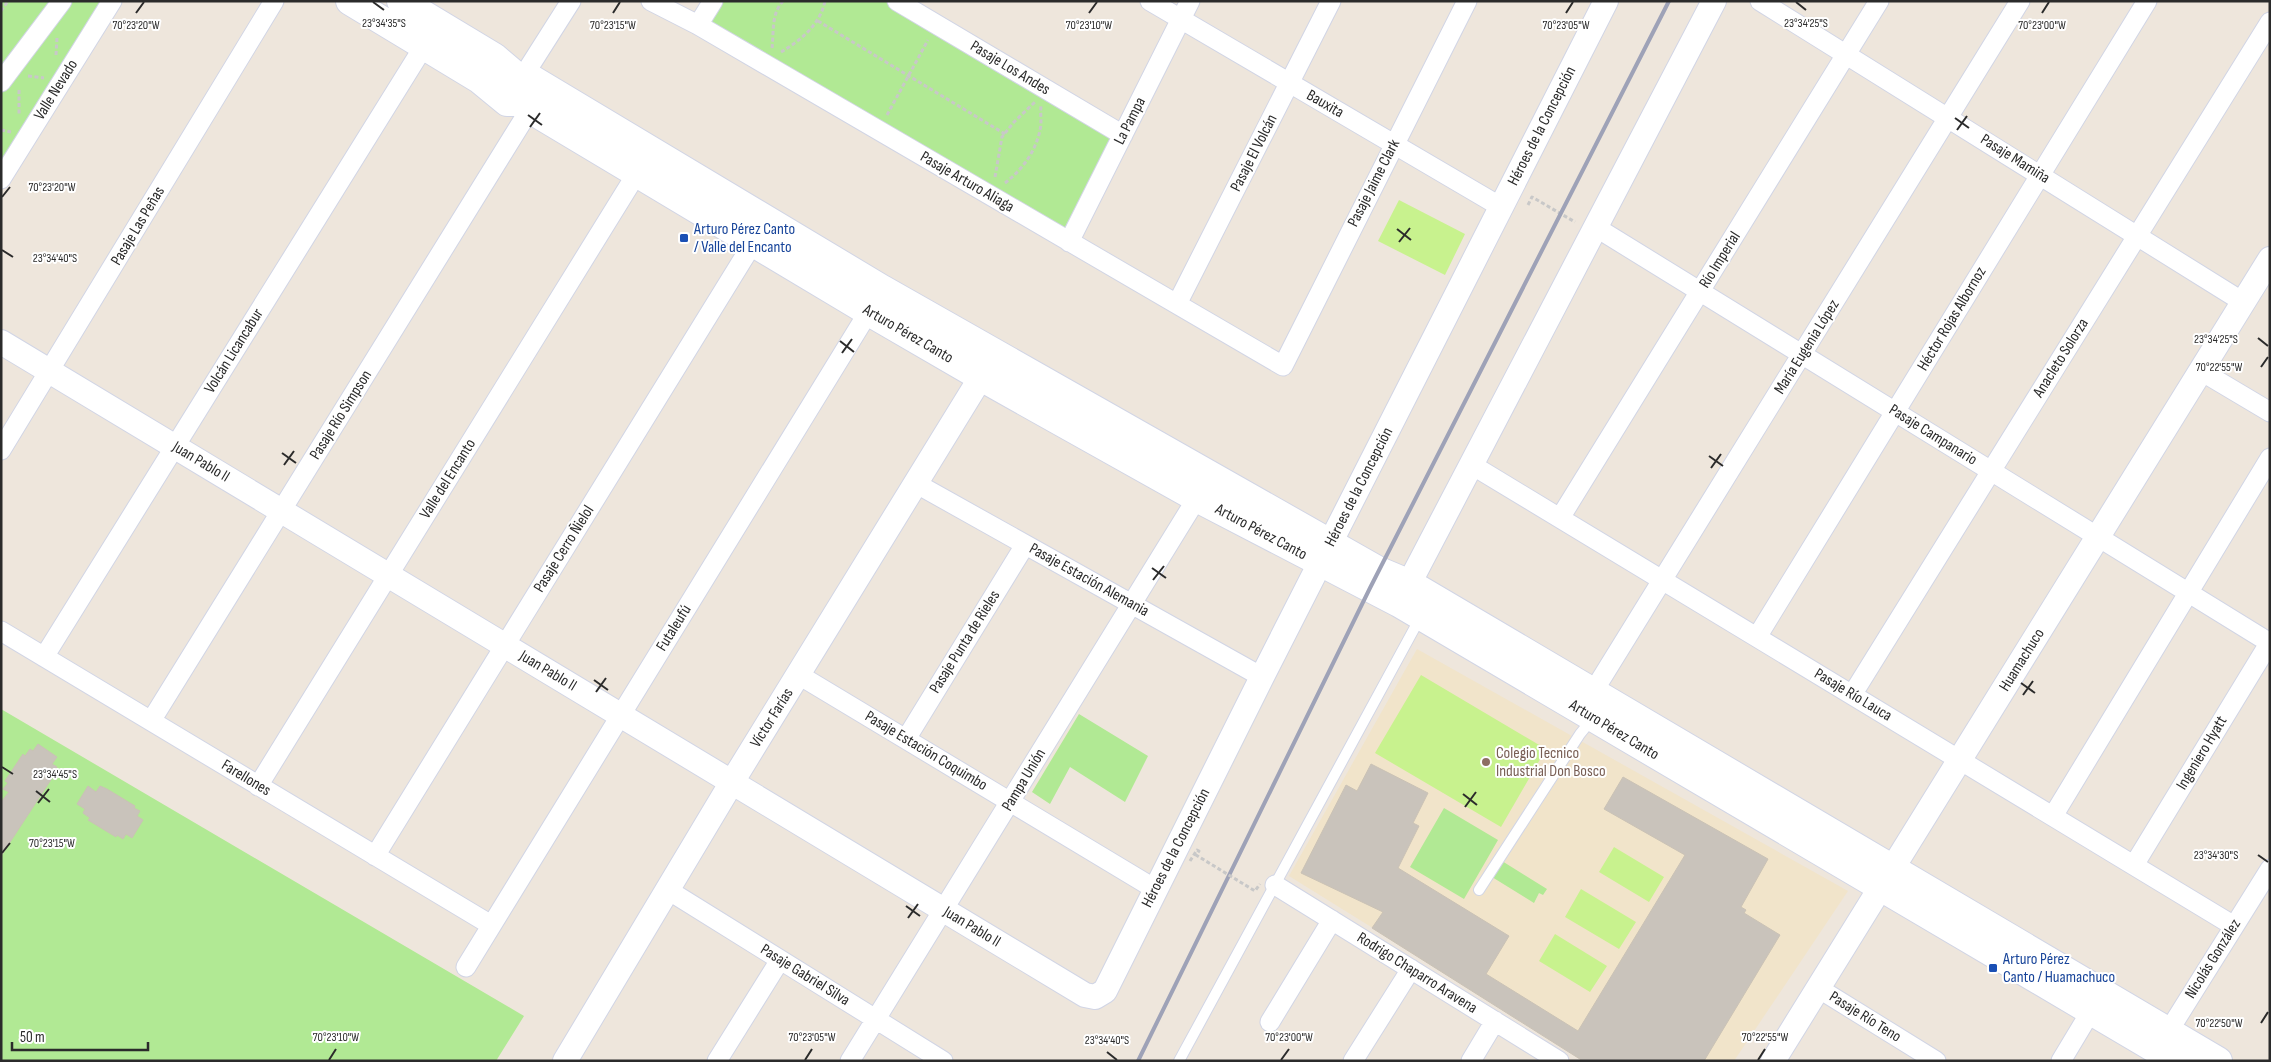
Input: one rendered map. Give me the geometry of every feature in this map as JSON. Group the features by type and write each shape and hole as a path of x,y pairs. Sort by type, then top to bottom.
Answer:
{"main road":[{"name":"Arturo Pérez Canto","path":"350,1 479,79 519,97 637,173 981,377 1197,498 1326,553"},
{"name":"Arturo Pérez Canto","path":"401,1 494,57 519,97"},
{"name":"Arturo Pérez Canto","path":"519,97 530,78 1326,553 1419,602 1887,878 2167,1047"},
{"name":"Arturo Pérez Canto","path":"1887,878 2091,1011 2167,1047 2218,1061"}],"street":[{"path":"13,81 62,1"},
{"name":"Valle Nevado","path":"1,179 112,1"},
{"name":"Pasaje Las Peñas","path":"1,450 274,1"},
{"name":"Pasaje Río Simpson","path":"152,721 282,511 519,97 571,1"},
{"name":"Pasaje Arturo Aliaga","path":"651,1 698,26 1283,366"},
{"path":"698,26 712,1"},
{"name":"Pasaje Los Andes","path":"897,1 1123,135"},
{"name":"Bauxita","path":"1150,1 1501,207"},
{"name":"La Pampa","path":"1069,242 1190,1"},
{"name":"Pasaje El Volcán","path":"1177,304 1331,1"},
{"name":"Pasaje Jaime Clark","path":"1283,366 1467,1"},
{"name":"Héroes de la Concepción","path":"1095,997 1104,991 1262,676 1606,1"},
{"path":"1419,602 1416,569 1714,1"},
{"name":"Pasaje Mamiña","path":"1760,1 2244,302"},
{"name":"Río Imperial","path":"1560,518 1879,1"},
{"name":"María Eugenia López","path":"1593,705 1664,581 2020,1"},
{"name":"Héctor Rojas Albornoz","path":"1757,637 2147,1"},
{"name":"Anacleto Solorza","path":"1852,695 2270,22"},
{"name":"Volcán Licancabur","path":"44,657 424,46"},
{"name":"Valle del Encanto","path":"258,786 637,173"},
{"name":"Pasaje Campanario","path":"1596,228 2270,643"},
{"name":"Pasaje Cerro Ñielol","path":"375,856 753,243"},
{"name":"Huamachuco","path":"1773,1061 2270,259"},
{"name":"Futaleufú","path":"466,967 882,289"},
{"name":"Juan Pablo II","path":"1,342 1085,995 1095,997"},
{"path":"2201,370 2270,412"},
{"name":"Víctor Farías","path":"565,1061 732,782 981,377"},
{"path":"2052,816 2270,458"},
{"name":"Pasaje Río Lauca","path":"1472,465 2234,926"},
{"name":"Pasaje Estación Alemania","path":"916,484 1262,676"},
{"name":"Pampa Unión","path":"850,1061 1197,498"},
{"name":"Pasaje Punta de Rieles","path":"906,739 1025,545"},
{"name":"Farellones","path":"1,631 491,926"},
{"name":"Ingeniero Hyatt","path":"2134,865 2270,643"},
{"name":"Pasaje Estación Coquimbo","path":"799,675 1155,889"},
{"name":"Nicolás González","path":"2167,1047 2234,926 2266,881"},
{"name":"Rodrigo Chaparro Aravena","path":"1267,884 1332,920 1559,1061"},
{"name":"Pasaje Gabriel Silva","path":"668,890 943,1061"},
{"path":"1270,1022 1332,920"},
{"path":"717,1061 780,960"},
{"path":"1353,1061 1411,970"},
{"name":"Pasaje Río Teno","path":"1818,988 1936,1061"},
{"path":"2061,1061 2091,1011"},
{"path":"1471,1061 1495,1021"}],"lane":[{"path":"1179,1061 1267,884 1419,602"},
{"path":"1479,890 1575,742 1593,705"}],"path":[{"path":"1,11 8,1"},
{"path":"771,52 774,21 778,7 783,1"},
{"path":"777,54 806,34 818,21 825,1"},
{"path":"818,21 1005,134"},
{"path":"56,60 58,32"},
{"path":"882,123 929,38"},
{"path":"19,124 13,81 45,78"},
{"path":"995,180 1002,137 1014,122 1036,101"},
{"path":"1003,184 1021,168 1034,145 1040,130 1042,102"},
{"path":"1,130 19,133"},
{"path":"1524,211 1532,197 1578,224 1581,217 1586,220 1583,226 1596,228"},
{"path":"1190,861 1197,850 1199,851 1196,855 1255,891 1267,884"}],"shaded area":[{"name":"Colegio Tecnico Industrial Don Bosco","path":"1417,649 1848,891 1734,1061 1587,1061 1289,876"}],"green space":[{"path":"1,1 105,1 1,167"},
{"path":"718,1 891,1 1114,132 1062,233 705,22"},
{"path":"1399,200 1465,234 1445,275 1378,241"},
{"path":"1421,675 1546,749 1501,827 1375,753"},
{"path":"1,709 524,1016 496,1061 1,1061"},
{"path":"1079,714 1148,756 1125,802 1070,767 1050,804 1032,792"},
{"path":"1444,808 1498,840 1464,899 1410,867"},
{"path":"1614,847 1664,877 1649,902 1599,872"},
{"path":"1502,861 1547,889 1543,895 1539,893 1534,903 1492,877"},
{"path":"1581,889 1636,922 1619,949 1565,917"},
{"path":"1555,934 1607,966 1590,992 1539,961"}],"building":[{"path":"38,744 57,757 52,764 57,767 54,775 1,856 1,802 9,792 3,789 8,783 5,781 23,754 25,756 30,749 33,751"},
{"path":"1371,764 1428,793 1413,823 1419,826 1398,868 1509,936 1486,974 1578,1031 1685,855 1604,809 1623,777 1768,859 1741,907 1746,910 1744,913 1780,935 1704,1061 1583,1061 1372,928 1383,912 1301,873 1346,785 1357,791"},
{"path":"88,786 96,792 100,786 107,789 140,811 137,816 143,820 132,838 126,834 123,839 117,835 116,837 88,820 90,818 83,813 85,809 77,804"}],"railway":[{"path":"1138,1061 1370,588 1669,1"}],"place":[{"name":"Arturo Pérez Canto / Valle del Encanto","path":"684,238"},
{"name":"Colegio Tecnico Industrial Don Bosco","path":"1486,762"},
{"name":"Arturo Pérez Canto / Huamachuco","path":"1993,968"}]}
